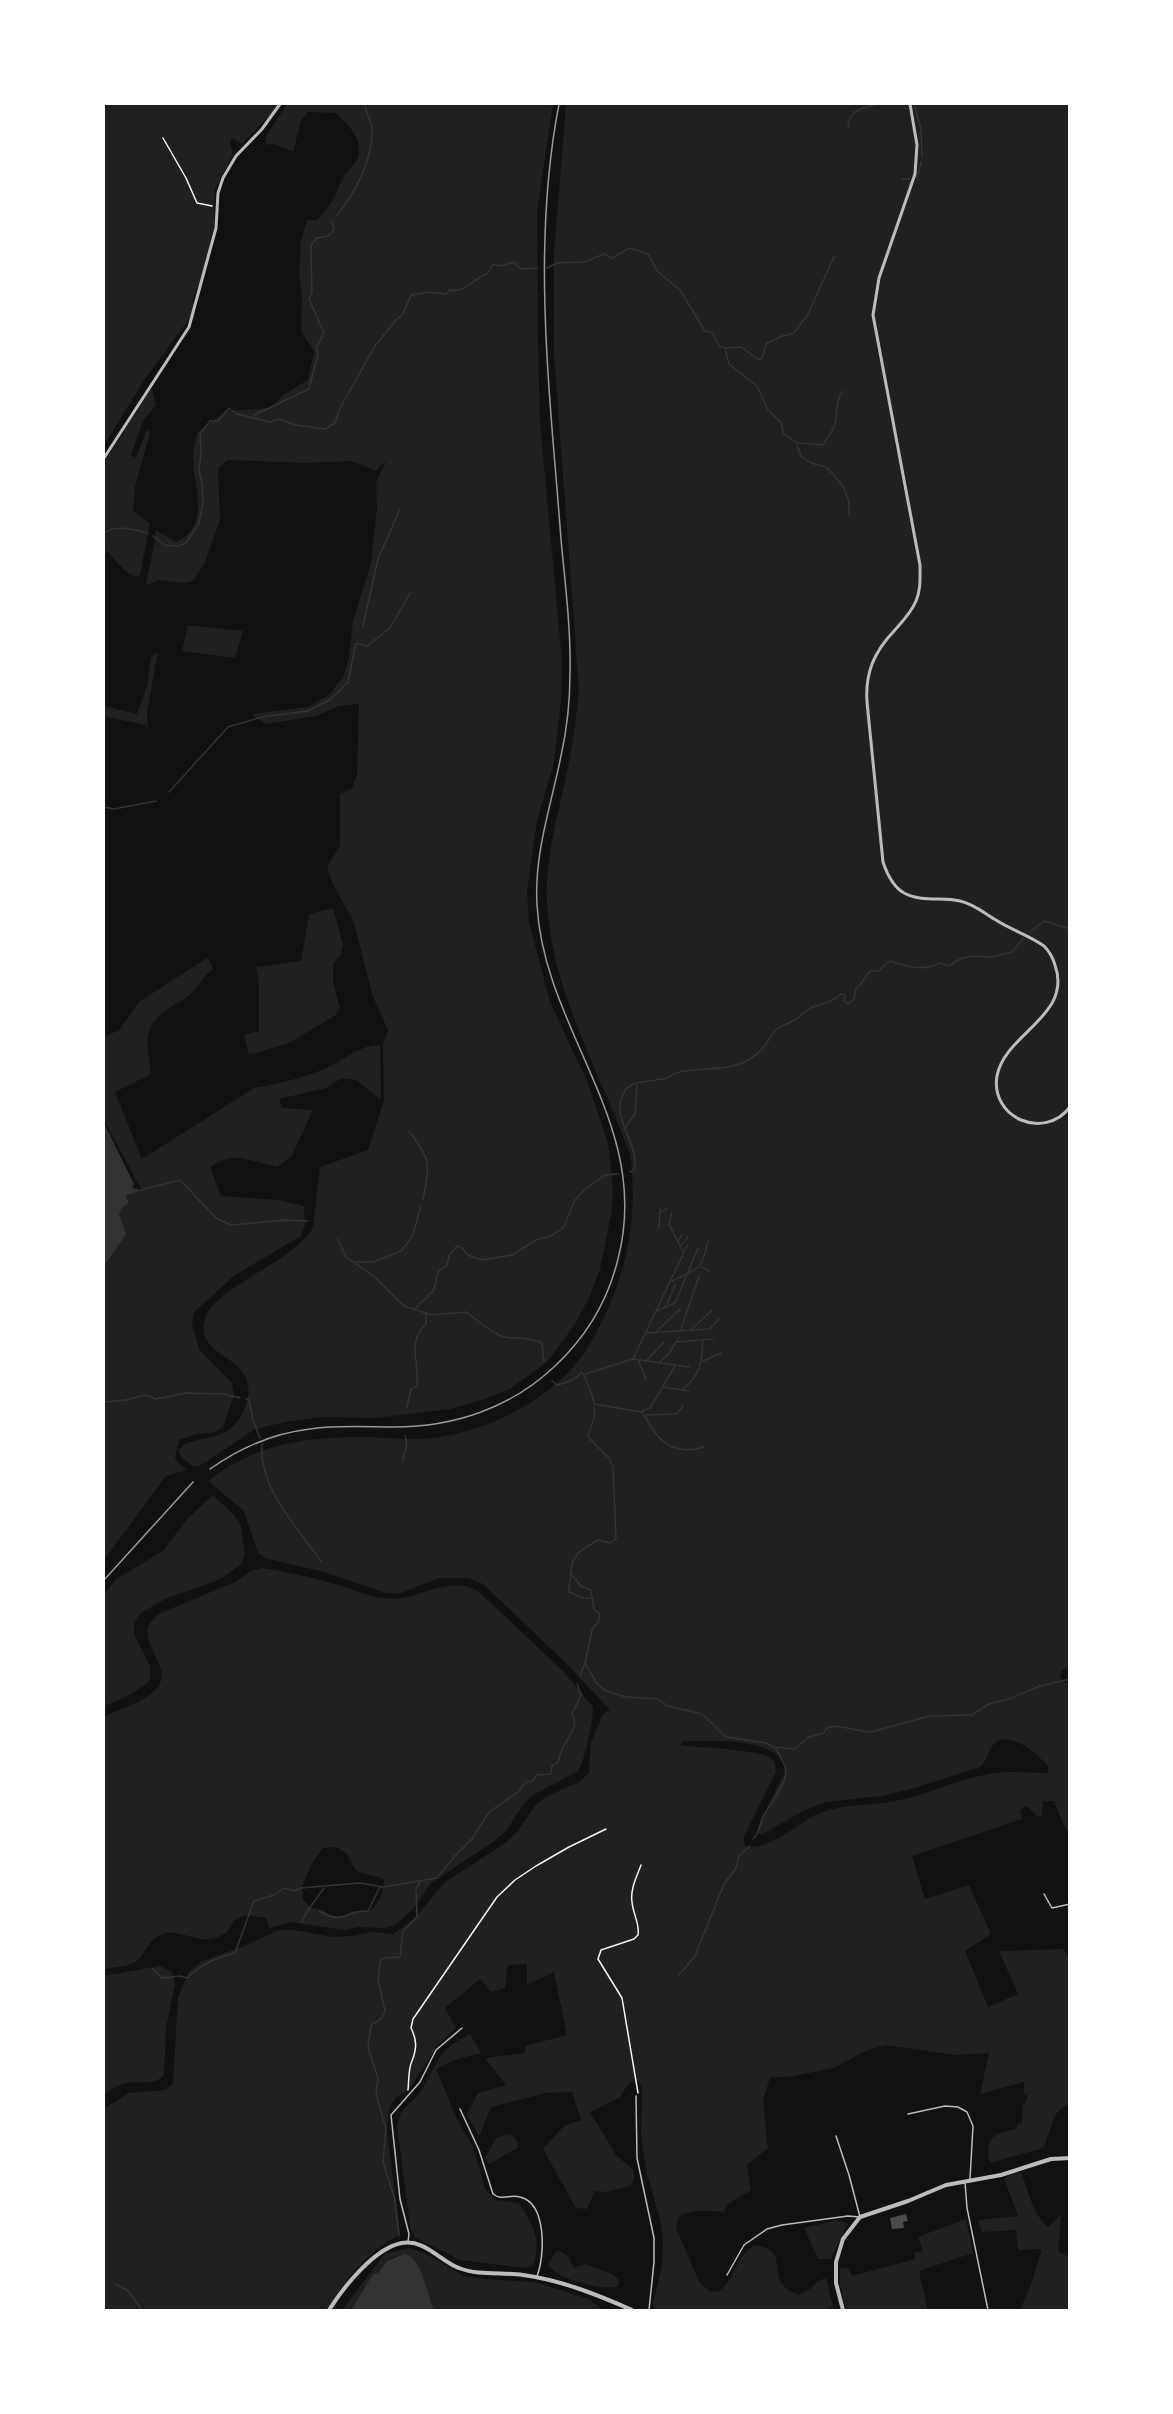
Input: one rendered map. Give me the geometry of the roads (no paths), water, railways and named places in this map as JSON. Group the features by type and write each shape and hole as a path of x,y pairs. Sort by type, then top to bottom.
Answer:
{"street":[{"path":"104,458 189,327 216,228 220,185 227,169 280,104"},
{"path":"910,104 918,145 915,174 879,278 873,308 880,359 920,565 917,599 904,620 879,648 868,679 867,702 883,862 893,883 906,894 970,904 1032,939 1049,952 1058,976 1056,995 1044,1016 1003,1060 997,1081 998,1093 1007,1110 1030,1124 1048,1123 1070,1107"},
{"path":"843,2310 836,2283 836,2262 843,2240 860,2217 908,2201 941,2186 1001,2175 1051,2159 1070,2158"},
{"path":"329,2310 355,2276 375,2258 393,2246 408,2243 427,2248 467,2271 536,2277 572,2286 632,2310"}],"lane":[{"path":"1044,1894 1050,1907 1056,1908 1070,1904"},
{"path":"408,2243 409,2234 400,2199 390,2117 422,2077 434,2052 462,2028"},
{"path":"636,2096 637,2158 654,2238 654,2270 648,2310"},
{"path":"908,2114 945,2106 958,2107 967,2112 973,2126 967,2208 988,2310"},
{"path":"460,2109 479,2150 493,2194 501,2198 517,2196 524,2198 534,2205 538,2212 543,2254 536,2277"},
{"path":"727,2275 744,2245 767,2229 782,2224 848,2216 860,2217 836,2136"}],"waterway":[{"path":"337,215 362,175 372,141 372,126 365,104"},
{"path":"848,128 853,113 877,104"},
{"path":"914,104 921,129 922,156"},
{"path":"917,179 921,162"},
{"path":"902,179 910,179"},
{"path":"254,415 309,389 318,354 316,348 324,333 309,299 312,292 311,245 317,238 328,236 334,230 332,221"},
{"path":"547,268 557,263 584,262 604,254 612,258 630,248 648,254 658,272 680,290 705,331 713,333 719,346 725,348 729,364 757,386 768,410 781,423 784,434 796,442 801,456 811,463 826,467 844,488 849,502 849,515"},
{"path":"725,348 741,347 759,360 763,356 766,344 782,336 793,334 808,314 834,257"},
{"path":"153,536 165,545 177,546 186,543 199,523 203,502 199,470 200,434 210,421 218,421 229,408 237,414 270,422 280,419 295,425 325,429 335,423 340,408 375,346 403,314 411,295 429,292 446,294 449,290 465,288 488,273 493,264 501,266 514,262 521,269 537,268"},
{"path":"798,443 823,445 834,427 838,402 843,391"},
{"path":"363,626 378,559 400,509"},
{"path":"104,533 119,528 148,533"},
{"path":"169,792 228,727 262,717 308,711 331,699 348,682 356,643 367,646 390,628 410,593"},
{"path":"104,807 114,809 156,801"},
{"path":"1030,932 1044,921 1070,929"},
{"path":"630,1172 634,1170 635,1160 622,1122 620,1102 624,1092 632,1085 667,1078 687,1070 729,1067 744,1062 760,1051 775,1031 809,1009 831,1001 841,994 845,995 844,1001 848,1004 854,999 856,988 870,971 878,971 890,961 915,967 927,967 939,963 949,966 962,958 992,957 1012,952 1024,938"},
{"path":"625,1128 635,1114 637,1085"},
{"path":"409,1131 427,1163 423,1199"},
{"path":"414,1310 434,1290 438,1271 447,1266 449,1255 457,1246 468,1255 482,1260 512,1255 536,1240 551,1236 563,1228 575,1200 585,1189 605,1175 618,1174"},
{"path":"141,1190 180,1180 216,1218 231,1225 286,1220 308,1221"},
{"path":"356,1262 374,1262 401,1251 412,1237 421,1206"},
{"path":"659,1227 660,1208"},
{"path":"660,1213 667,1208"},
{"path":"672,1212 669,1224 683,1252"},
{"path":"678,1241 682,1235"},
{"path":"681,1245 688,1237"},
{"path":"338,1239 346,1257 375,1277 404,1306 432,1315 466,1312 500,1336 542,1343 544,1362"},
{"path":"672,1281 698,1267 704,1258 708,1241"},
{"path":"633,1359 688,1244"},
{"path":"657,1311 675,1303 698,1248"},
{"path":"701,1267 709,1271"},
{"path":"681,1329 699,1276"},
{"path":"666,1306 675,1285"},
{"path":"657,1331 680,1309"},
{"path":"691,1330 712,1310"},
{"path":"407,1407 411,1389 417,1386 415,1345 420,1331 426,1324 426,1314"},
{"path":"646,1333 710,1329 719,1319"},
{"path":"660,1362 668,1355 679,1337"},
{"path":"682,1390 697,1373 703,1339"},
{"path":"676,1342 713,1339"},
{"path":"646,1361 664,1342"},
{"path":"703,1361 721,1353"},
{"path":"585,1374 633,1359 689,1367"},
{"path":"639,1361 646,1380"},
{"path":"641,1412 650,1408 675,1366"},
{"path":"552,1381 557,1385 570,1381 581,1373 584,1375 594,1406 594,1418 588,1437 609,1458 613,1467 616,1539 610,1543 598,1540 588,1546 579,1552 572,1566 569,1592 584,1598 591,1598"},
{"path":"663,1387 689,1391"},
{"path":"104,1402 145,1395 156,1399 186,1393 223,1394 240,1398"},
{"path":"246,1399 249,1400 260,1438"},
{"path":"594,1404 641,1412 652,1429 670,1446 690,1450 704,1447"},
{"path":"646,1415 677,1414 683,1406"},
{"path":"403,1462 407,1444 405,1436"},
{"path":"262,1444 262,1460 266,1476 281,1507 321,1561"},
{"path":"572,1575 581,1586 591,1590 594,1610 600,1614 592,1630 585,1663 603,1689 626,1697 658,1699 668,1706 702,1714 726,1737 766,1743 773,1747 795,1749 809,1737 823,1733 828,1727 871,1732 930,1716 972,1715 989,1704 1009,1699 1040,1686 1070,1679"},
{"path":"580,1676 585,1663"},
{"path":"153,1969 162,1978 180,1976 187,1978 209,1962 235,1953 254,1901 274,1895 284,1888 294,1891 301,1888 360,1883 383,1887 437,1878 472,1839 489,1812 517,1793 526,1782 533,1781 537,1775 551,1774 552,1766 558,1762 562,1748 574,1726 572,1714 581,1695 577,1684"},
{"path":"753,1839 786,1775 785,1767 776,1748"},
{"path":"679,1975 695,1956 724,1884 736,1868 739,1856 750,1846"},
{"path":"399,2236 395,2200 383,2162 386,2129 376,2094 378,2079 368,2047 371,2025 381,2019 385,2011 378,1980 380,1961 384,1958 400,1957 403,1931 417,1917 416,1889 420,1882"},
{"path":"319,1911 334,1917 368,1911 380,1887"},
{"path":"302,1923 306,1913 324,1888"},
{"path":"116,2284 128,2291 142,2310"}],"railway":[{"path":"210,1469 233,1454 283,1434 331,1427 394,1427 438,1423 460,1419 501,1404 538,1381 577,1343 602,1303 618,1259 625,1211 621,1165 610,1122 558,995 544,951 537,905 538,867 565,736 570,683 569,622 545,321 546,213 559,104"},
{"path":"104,1580 193,1482"}]}
